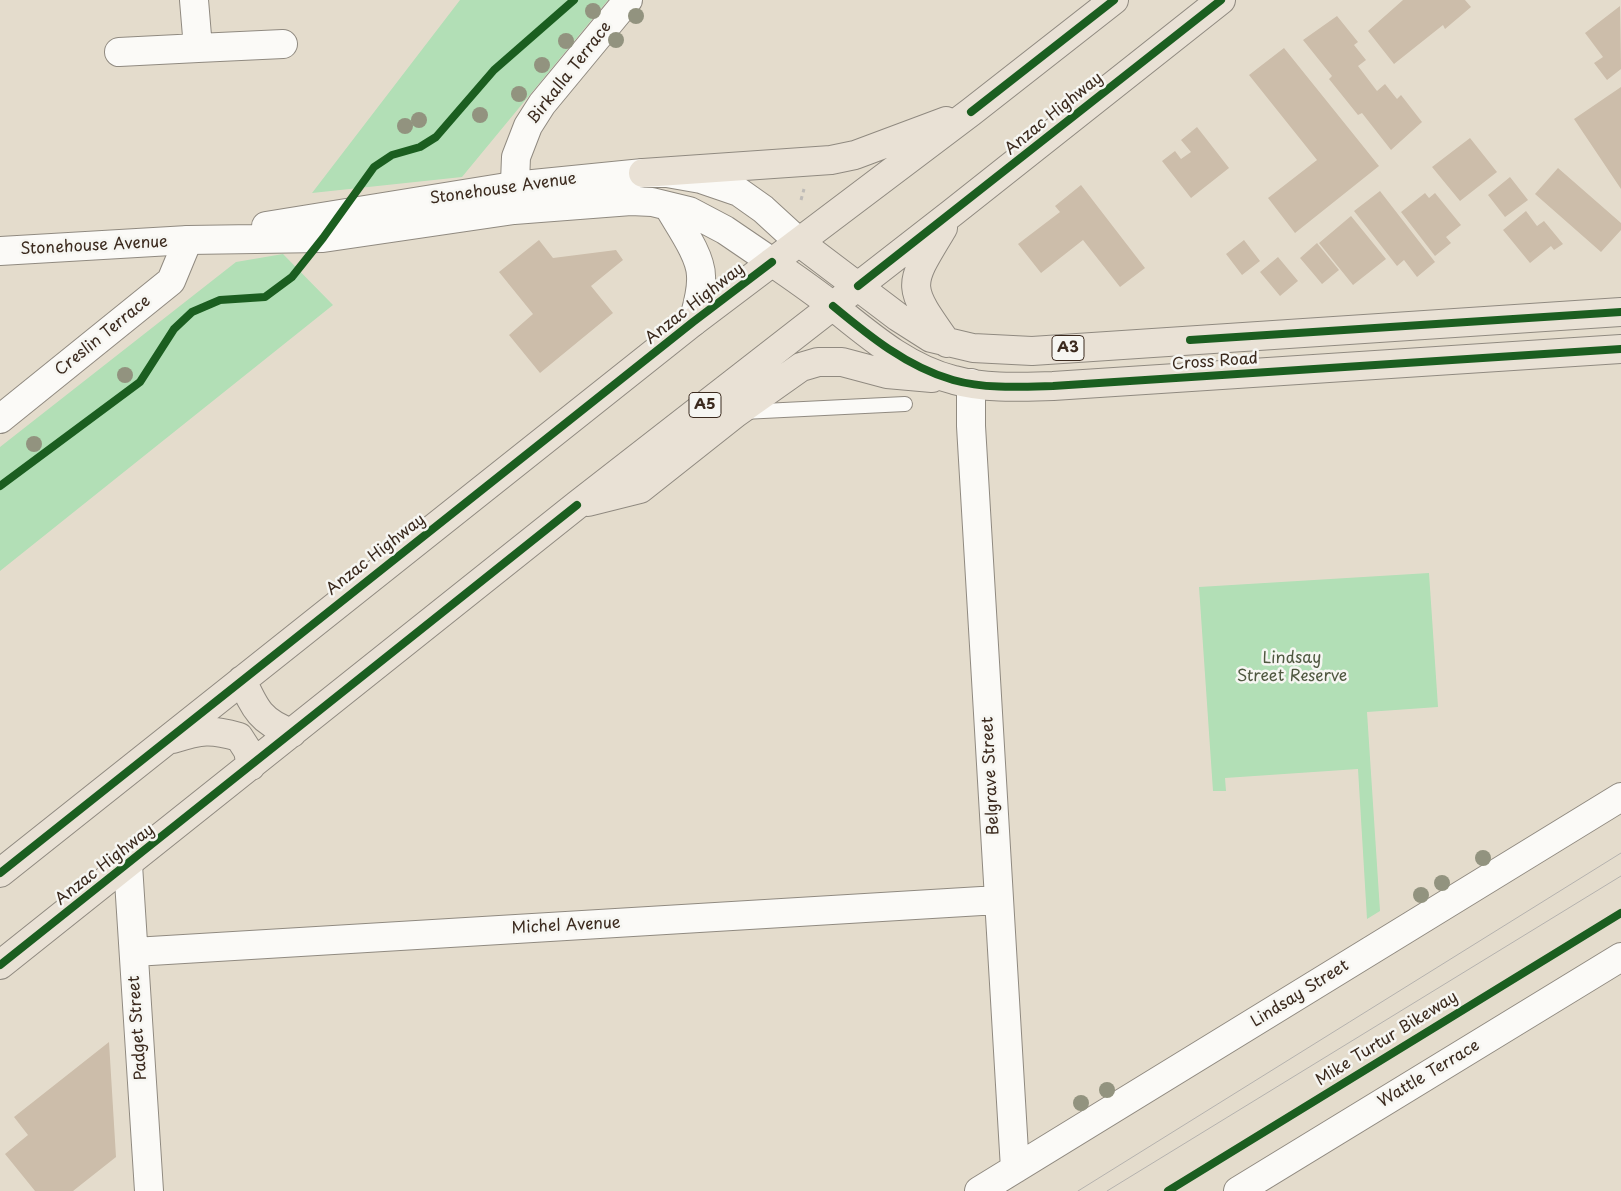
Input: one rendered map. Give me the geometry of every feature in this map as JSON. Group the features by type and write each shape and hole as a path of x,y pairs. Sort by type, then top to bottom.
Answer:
{"highway":[{"name":"Anzac Highway","path":"0,872 693,322 971,112 1114,0"},
{"name":"Anzac Highway","path":"0,965 128,865 577,505 952,213 1221,0"},
{"path":"642,173 831,160 855,155 971,112"},
{"path":"947,343 921,304 915,286 918,269 952,213"},
{"name":"Cross Road","path":"799,242 915,329 930,338 974,348 1032,350 1621,312"},
{"name":"Cross Road","path":"772,262 833,306 869,336 923,369 962,382 1017,387 1053,386 1621,349"},
{"path":"577,505 640,489 736,413 801,366 818,362 842,362 887,374 962,382"},
{"path":"242,680 260,714 272,726 292,733"},
{"path":"165,741 200,731 218,732 239,738 248,751 251,766"}],"street":[{"path":"194,0 198,48"},
{"name":"Birkalla Terrace","path":"513,198 516,157 520,142 530,122 628,0"},
{"path":"119,52 283,44"},
{"name":"Stonehouse Avenue","path":"0,251 188,240 323,238 642,173 683,175 739,192 751,200 799,242"},
{"name":"Stonehouse Avenue","path":"513,198 631,200 668,206 689,212 725,230 772,262"},
{"path":"668,206 695,255 702,274 700,293 693,322"},
{"name":"Creslin Terrace","path":"0,419 171,281 188,240"},
{"name":"Belgrave Street","path":"962,382 972,436 1015,1169"},
{"name":"Lindsay Street","path":"979,1191 1621,797"},
{"name":"Padget Street","path":"128,865 149,1191"},
{"name":"Michel Avenue","path":"134,952 998,900"},
{"name":"Wattle Terrace","path":"1238,1191 1621,957"}],"lane":[{"path":"736,413 905,404"}],"green space":[{"path":"460,0 608,0 462,177 312,193"},
{"path":"283,254 333,305 0,571 0,447 236,262"},
{"name":"Lindsay Street Reserve","path":"1429,573 1438,707 1367,712 1380,911 1367,919 1358,769 1225,778 1226,791 1213,791 1199,587"}],"building":[{"path":"1403,0 1465,0 1471,7 1445,29 1443,25 1394,64 1368,31"},
{"path":"1620,6 1621,69 1607,80 1594,63 1603,57 1585,33"},
{"path":"1337,16 1358,42 1354,45 1366,60 1358,66 1377,91 1385,84 1397,99 1401,95 1422,122 1391,150 1362,113 1358,115 1329,79 1332,76 1303,40"},
{"path":"1284,48 1379,166 1295,233 1268,198 1317,160 1249,75"},
{"path":"1621,87 1621,189 1574,119"},
{"path":"1197,127 1229,168 1191,198 1162,161 1175,151 1181,159 1191,152 1181,140"},
{"path":"1470,138 1497,172 1460,201 1432,167"},
{"path":"1558,168 1621,223 1621,230 1601,252 1535,194"},
{"path":"1510,177 1528,200 1505,217 1488,195"},
{"path":"1081,185 1145,268 1120,287 1083,240 1041,273 1018,244 1060,212 1055,206"},
{"path":"1380,191 1435,262 1417,277 1404,260 1397,266 1354,211"},
{"path":"1425,193 1429,198 1435,193 1461,225 1446,237 1451,243 1435,256 1401,212"},
{"path":"1526,211 1537,226 1544,221 1563,244 1554,250 1551,246 1530,263 1503,230"},
{"path":"1351,216 1386,259 1353,285 1319,243"},
{"path":"539,240 553,258 616,250 623,260 591,286 613,313 540,373 509,335 533,314 499,272"},
{"path":"1244,240 1260,261 1242,275 1226,254"},
{"path":"1317,243 1339,270 1322,284 1300,258"},
{"path":"1278,257 1298,281 1280,296 1260,272"},
{"path":"109,1042 116,1157 73,1191 35,1191 5,1154 28,1135 14,1117"}],"tram line":[{"path":"1078,1191 1621,853"},
{"path":"1107,1191 1621,876"}],"cycle path":[{"path":"0,486 140,382 174,329 192,312 220,300 265,297 292,277 323,238 374,167 392,155 420,147 436,137 494,70 574,0"},
{"path":"971,112 1114,0"},
{"path":"858,286 1221,0"},
{"path":"0,873 693,322 772,262"},
{"path":"833,306 874,339 904,359 953,380 990,386 1053,386 1621,349"},
{"path":"1190,340 1621,312"},
{"path":"0,965 577,505"},
{"name":"Mike Turtur Bikeway","path":"1168,1191 1621,913"}]}
